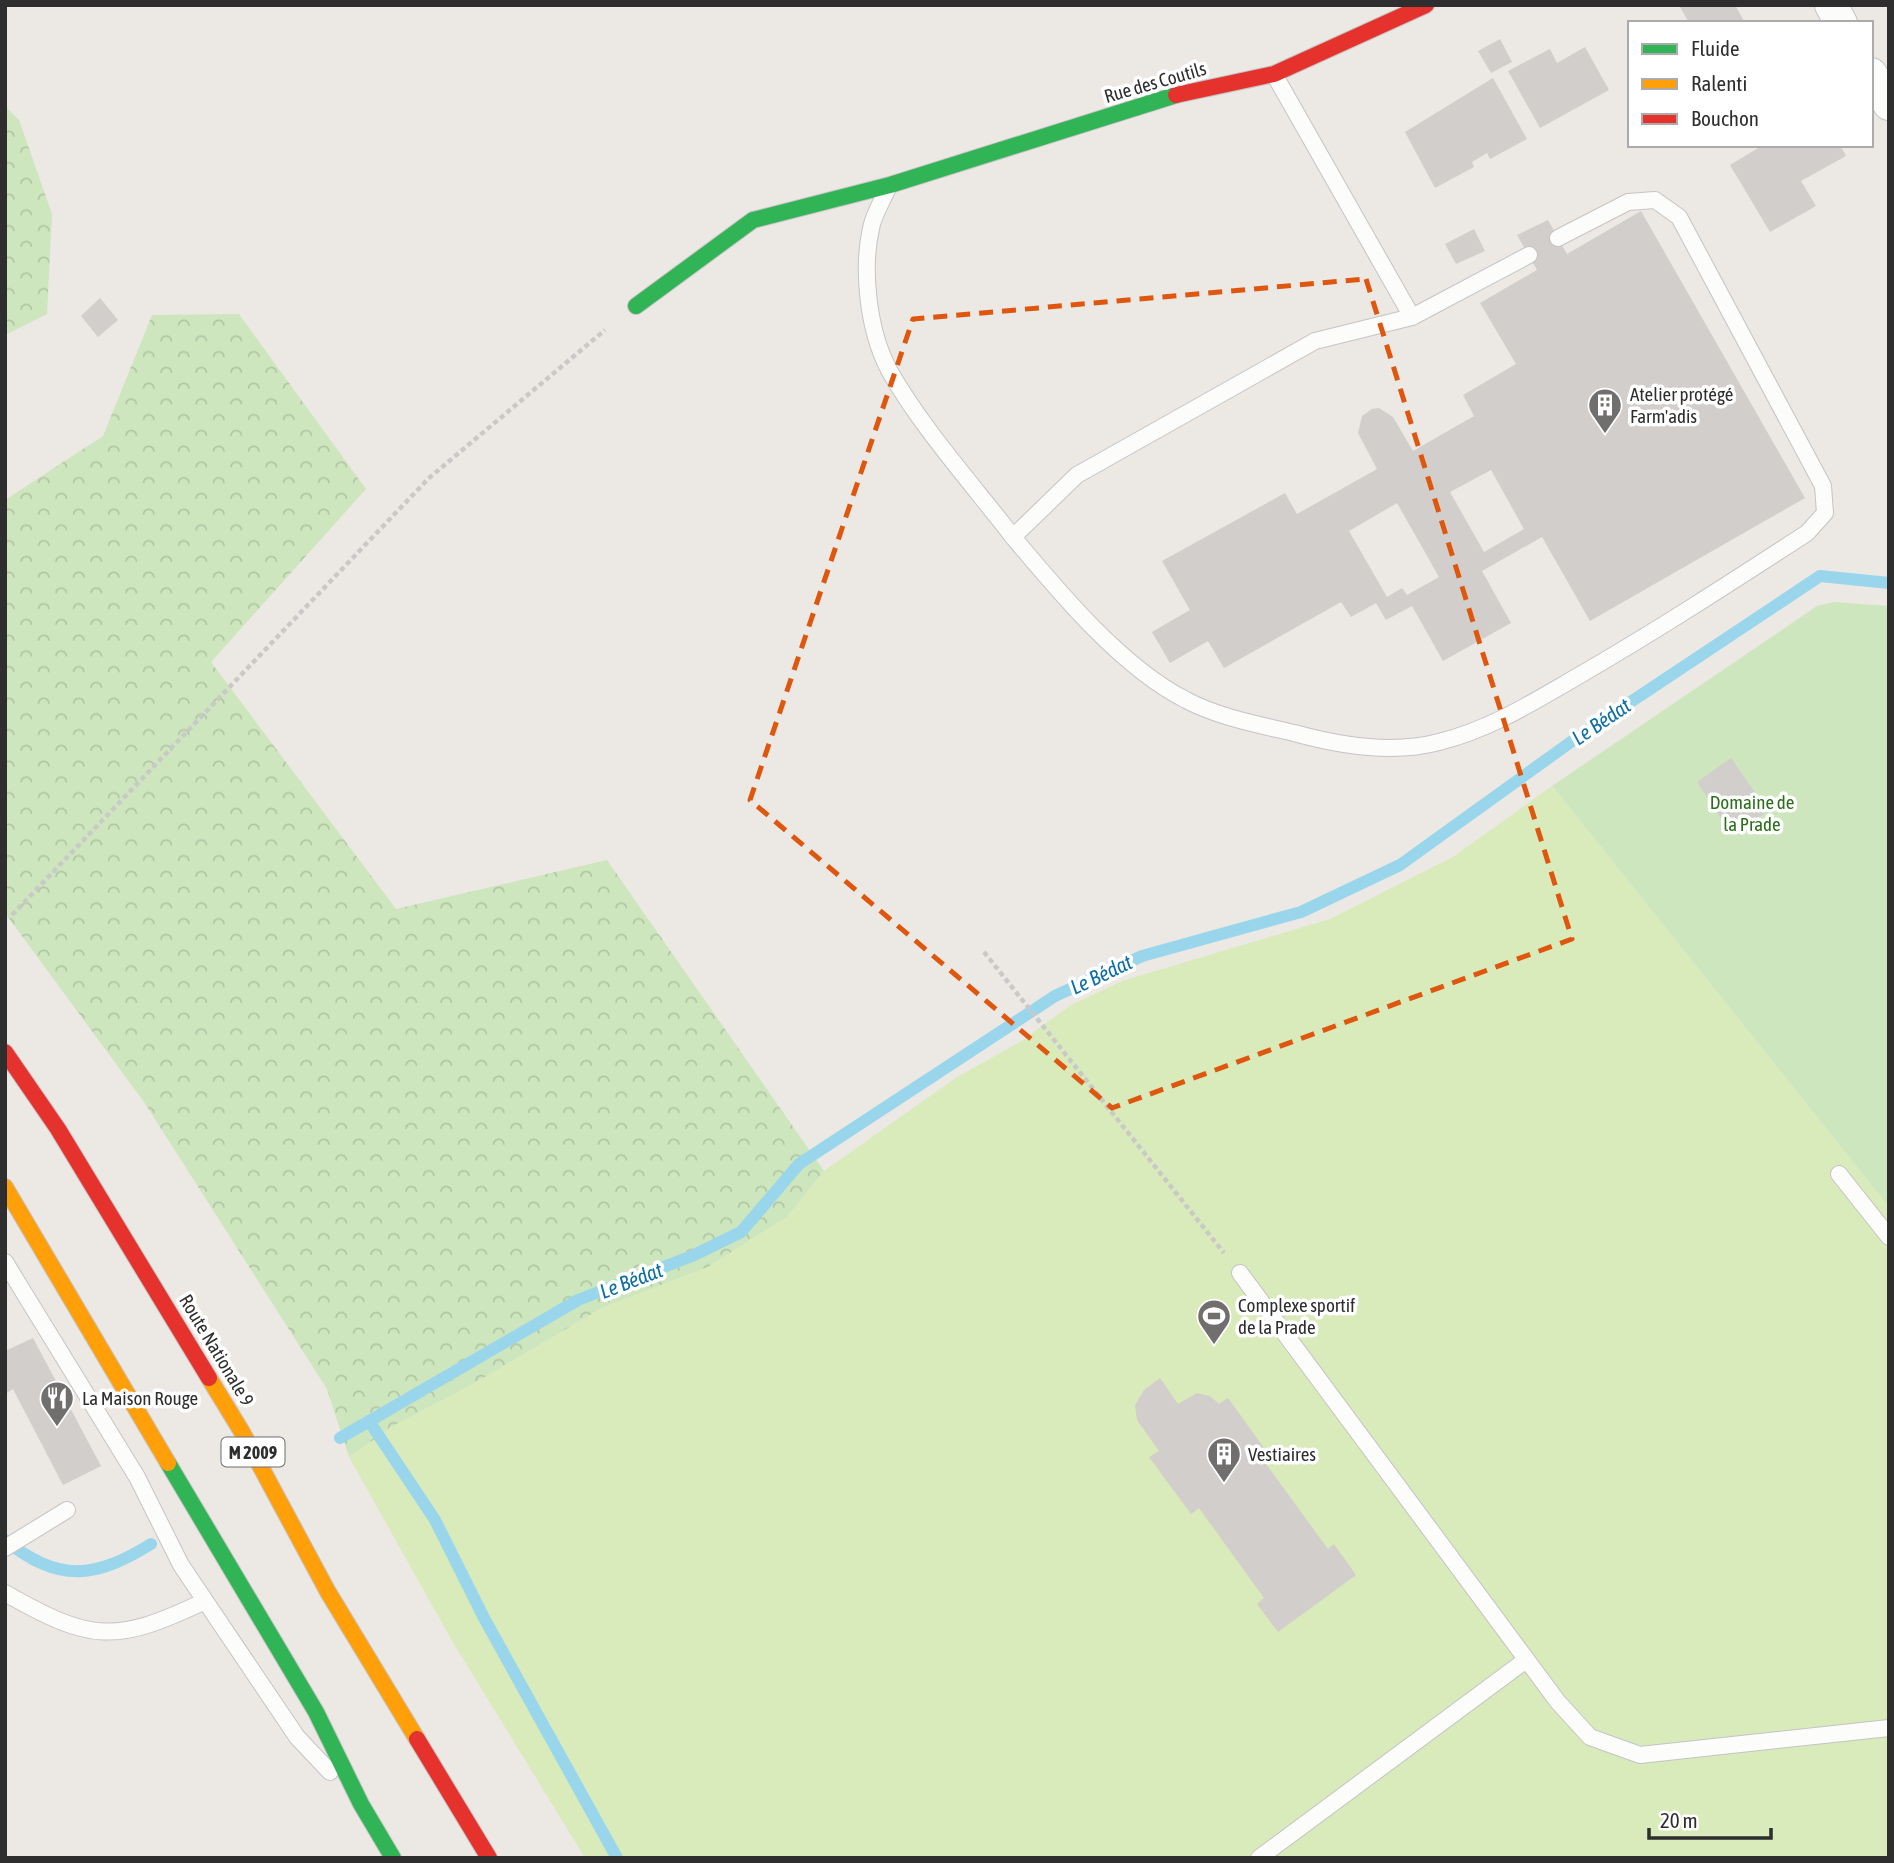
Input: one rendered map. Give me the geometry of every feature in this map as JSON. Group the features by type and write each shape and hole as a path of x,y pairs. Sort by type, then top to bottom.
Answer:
{"main road":[{"name":"Rue des Coutils","path":"636,306 753,220 890,185 1197,89 1274,74 1426,5"},
{"name":"Route Nationale 9","path":"5,1052 58,1129 242,1432 328,1592 489,1858"},
{"path":"5,1187 316,1712 361,1804 393,1858"}],"street":[{"path":"1831,5 1840,21"},
{"path":"1873,77 1889,104"}],"lane":[{"path":"1274,74 1412,317"},
{"path":"890,185 872,223 867,271 874,330 888,368 908,399 1013,537 1059,592 1131,662 1186,701 1246,721 1319,740 1385,748 1438,743 1500,721 1634,644 1807,533 1825,513 1823,486 1679,217 1655,200 1628,202 1558,239"},
{"path":"1013,537 1077,475 1315,341 1412,317 1529,255"},
{"path":"1839,1174 1889,1237"},
{"path":"5,1262 130,1466 181,1565 296,1737 361,1804"},
{"path":"1240,1273 1558,1702 1590,1737 1640,1755 1889,1728"},
{"path":"5,1548 67,1510"},
{"path":"5,1593 55,1619 91,1632 125,1631 162,1621 205,1601"},
{"path":"1259,1858 1527,1660"}],"path":[{"path":"12,915 429,478 587,342 636,306"},
{"path":"984,952 1240,1273"}],"highlighted area":[{"path":"1366,279 1572,939 1112,1108 750,800 913,319"}],"green space":[{"path":"5,106 19,120 52,214 47,314 5,335"},
{"path":"239,314 366,489 211,662 396,909 607,860 824,1171 787,1217 708,1267 602,1308 475,1383 395,1425 349,1457 327,1389 144,1102 5,913 5,500 103,436 152,315"},
{"name":"Domaine de la Prade","path":"1834,602 1889,606 1889,1207 1552,786 1817,606"},
{"name":"Complexe sportif de la Prade","path":"1552,786 1889,1207 1889,1858 585,1858 451,1639 349,1457 395,1425 475,1383 602,1308 708,1267 787,1217 824,1171 957,1077 1020,1042 1071,1005 1122,981 1330,919 1453,857"}],"building":[{"path":"1679,5 1735,5 1744,21 1688,21"},
{"path":"1500,39 1512,62 1491,73 1478,51"},
{"path":"1585,47 1609,90 1540,128 1508,71 1550,49 1557,63"},
{"path":"1493,78 1527,139 1490,159 1487,153 1472,162 1474,167 1435,188 1405,132"},
{"path":"1760,147 1841,147 1846,156 1801,181 1816,206 1770,232 1730,165"},
{"name":"Atelier protégé Farm'adis","path":"1641,211 1805,498 1590,621 1542,537 1482,571 1511,623 1443,661 1412,606 1386,620 1376,603 1351,617 1341,602 1224,668 1208,641 1170,663 1152,632 1190,610 1162,561 1285,493 1297,514 1377,469 1358,433 1362,416 1372,409 1379,408 1393,417 1413,451 1474,416 1463,395 1516,364 1480,303 1537,270 1517,235 1548,220 1567,254","holes":["1491,470 1524,529 1484,552 1450,492","1397,503 1439,577 1407,595 1402,588 1387,597 1349,531"]},
{"path":"1474,229 1485,251 1456,264 1445,244"},
{"path":"100,298 118,320 98,337 81,316"},
{"path":"1731,758 1768,811 1732,835 1697,782"},
{"name":"La Maison Rouge","path":"33,1338 101,1466 63,1485 13,1389 5,1394 5,1351"},
{"name":"Vestiaires","path":"1160,1378 1178,1404 1197,1393 1210,1396 1219,1404 1228,1398 1269,1455 1263,1460 1328,1549 1334,1544 1356,1575 1278,1632 1257,1604 1264,1598 1199,1508 1191,1514 1149,1457 1159,1451 1137,1420 1135,1405 1144,1390"}],"waterway":[{"name":"Le Bédat","path":"340,1438 578,1300 692,1256 741,1232 799,1164 1055,996 1142,956 1301,912 1400,865 1575,739 1820,576 1889,583"},
{"path":"369,1421 435,1520 484,1618 617,1858"},
{"name":"Le Bédat","path":"5,1540 43,1564 60,1570 78,1571 113,1564 151,1544"}],"traffic: fast":[{"path":"636,306 753,220 890,185 1176,95"},
{"path":"168,1463 316,1712 361,1804 393,1858"}],"traffic: slow":[{"path":"5,1187 168,1463"},
{"path":"209,1378 242,1432 328,1592 417,1739"}],"traffic: jam":[{"path":"1176,95 1274,74 1426,5"},
{"path":"5,1052 58,1129 209,1378"},
{"path":"417,1739 489,1858"}],"place":[{"name":"Atelier protégé Farm'adis","path":"1605,435"},
{"name":"Complexe sportif de la Prade","path":"1214,1346"},
{"name":"La Maison Rouge","path":"57,1428"},
{"name":"Vestiaires","path":"1224,1484"}]}
